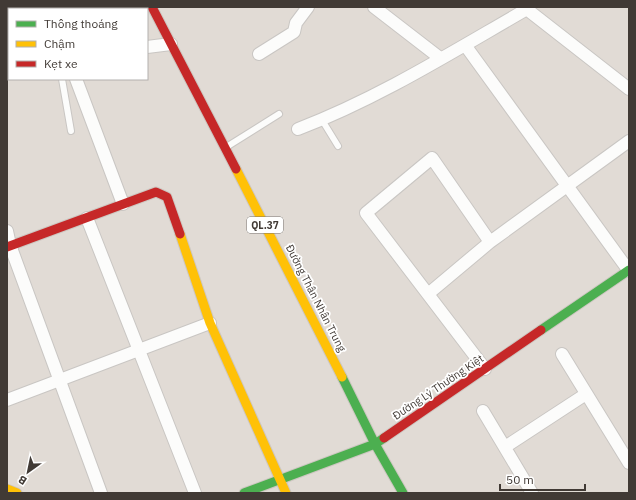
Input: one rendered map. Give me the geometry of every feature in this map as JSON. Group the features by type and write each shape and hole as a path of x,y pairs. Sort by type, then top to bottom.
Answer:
{"main road":[{"name":"Đường Thân Nhân Trung","path":"152,7 320,331 375,444 403,493"},
{"path":"8,246 151,193 160,192 167,197 210,323 286,493"},
{"name":"Đường Lý Thường Kiệt","path":"244,493 375,444 629,271"},
{"path":"7,489 17,493"}],"street":[{"path":"259,54 294,32 296,23 308,7"},
{"path":"374,7 440,58"},
{"path":"298,129 342,111 465,45 526,8 629,89"},
{"path":"148,47 171,44"},
{"path":"465,45 569,186 629,271"},
{"path":"76,80 123,204"},
{"path":"428,294 490,242 629,141"},
{"path":"485,369 366,213 432,158 490,242"},
{"path":"87,218 194,493"},
{"path":"7,231 8,246 61,380 101,493"},
{"path":"7,400 138,349 210,323"},
{"path":"562,354 629,463"},
{"path":"505,447 586,394"},
{"path":"483,411 532,493"}],"lane":[{"path":"62,80 71,131"},
{"path":"225,148 280,114"},
{"path":"322,120 338,146"}],"shaded area":[{"path":"7,7 629,7 629,493 7,493"}],"traffic: fast":[{"path":"541,330 629,270"},
{"path":"342,377 375,444 403,493"},
{"path":"244,493 375,444 384,438"}],"traffic: slow":[{"path":"236,169 342,377"},
{"path":"180,234 210,323 286,493"},
{"path":"7,489 17,493"}],"traffic: jam":[{"path":"152,7 236,169"},
{"path":"7,247 156,192 167,197 180,234"},
{"path":"384,438 541,330"}]}
